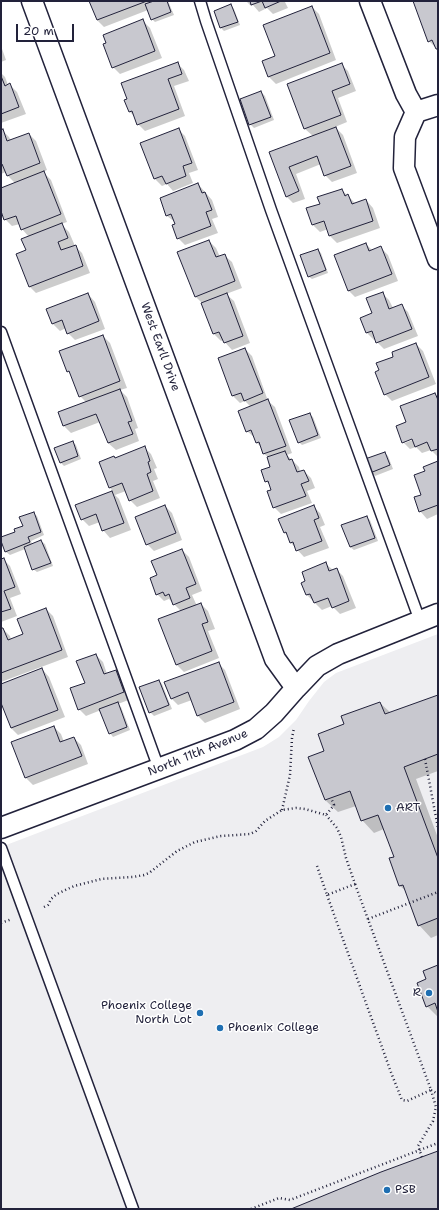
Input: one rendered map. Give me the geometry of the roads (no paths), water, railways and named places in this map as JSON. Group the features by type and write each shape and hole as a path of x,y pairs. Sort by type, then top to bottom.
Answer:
{"street":[{"name":"West Earll Drive","path":"32,1 275,659 296,688"},
{"path":"370,1 406,94 416,112"},
{"path":"438,105 416,112 405,137 404,168 438,259"},
{"name":"North 11th Avenue","path":"1,828 235,740 256,729 274,713 317,666 338,654 429,618"}],"lane":[{"path":"200,1 271,210 429,618"},
{"path":"1,332 159,769"},
{"path":"1,848 133,1209"}],"place":[{"name":"ART","path":"388,808"},
{"name":"R","path":"429,993"},
{"name":"Phoenix College North Lot","path":"200,1013"},
{"name":"Phoenix College","path":"220,1028"},
{"name":"PSB","path":"387,1190"}]}
